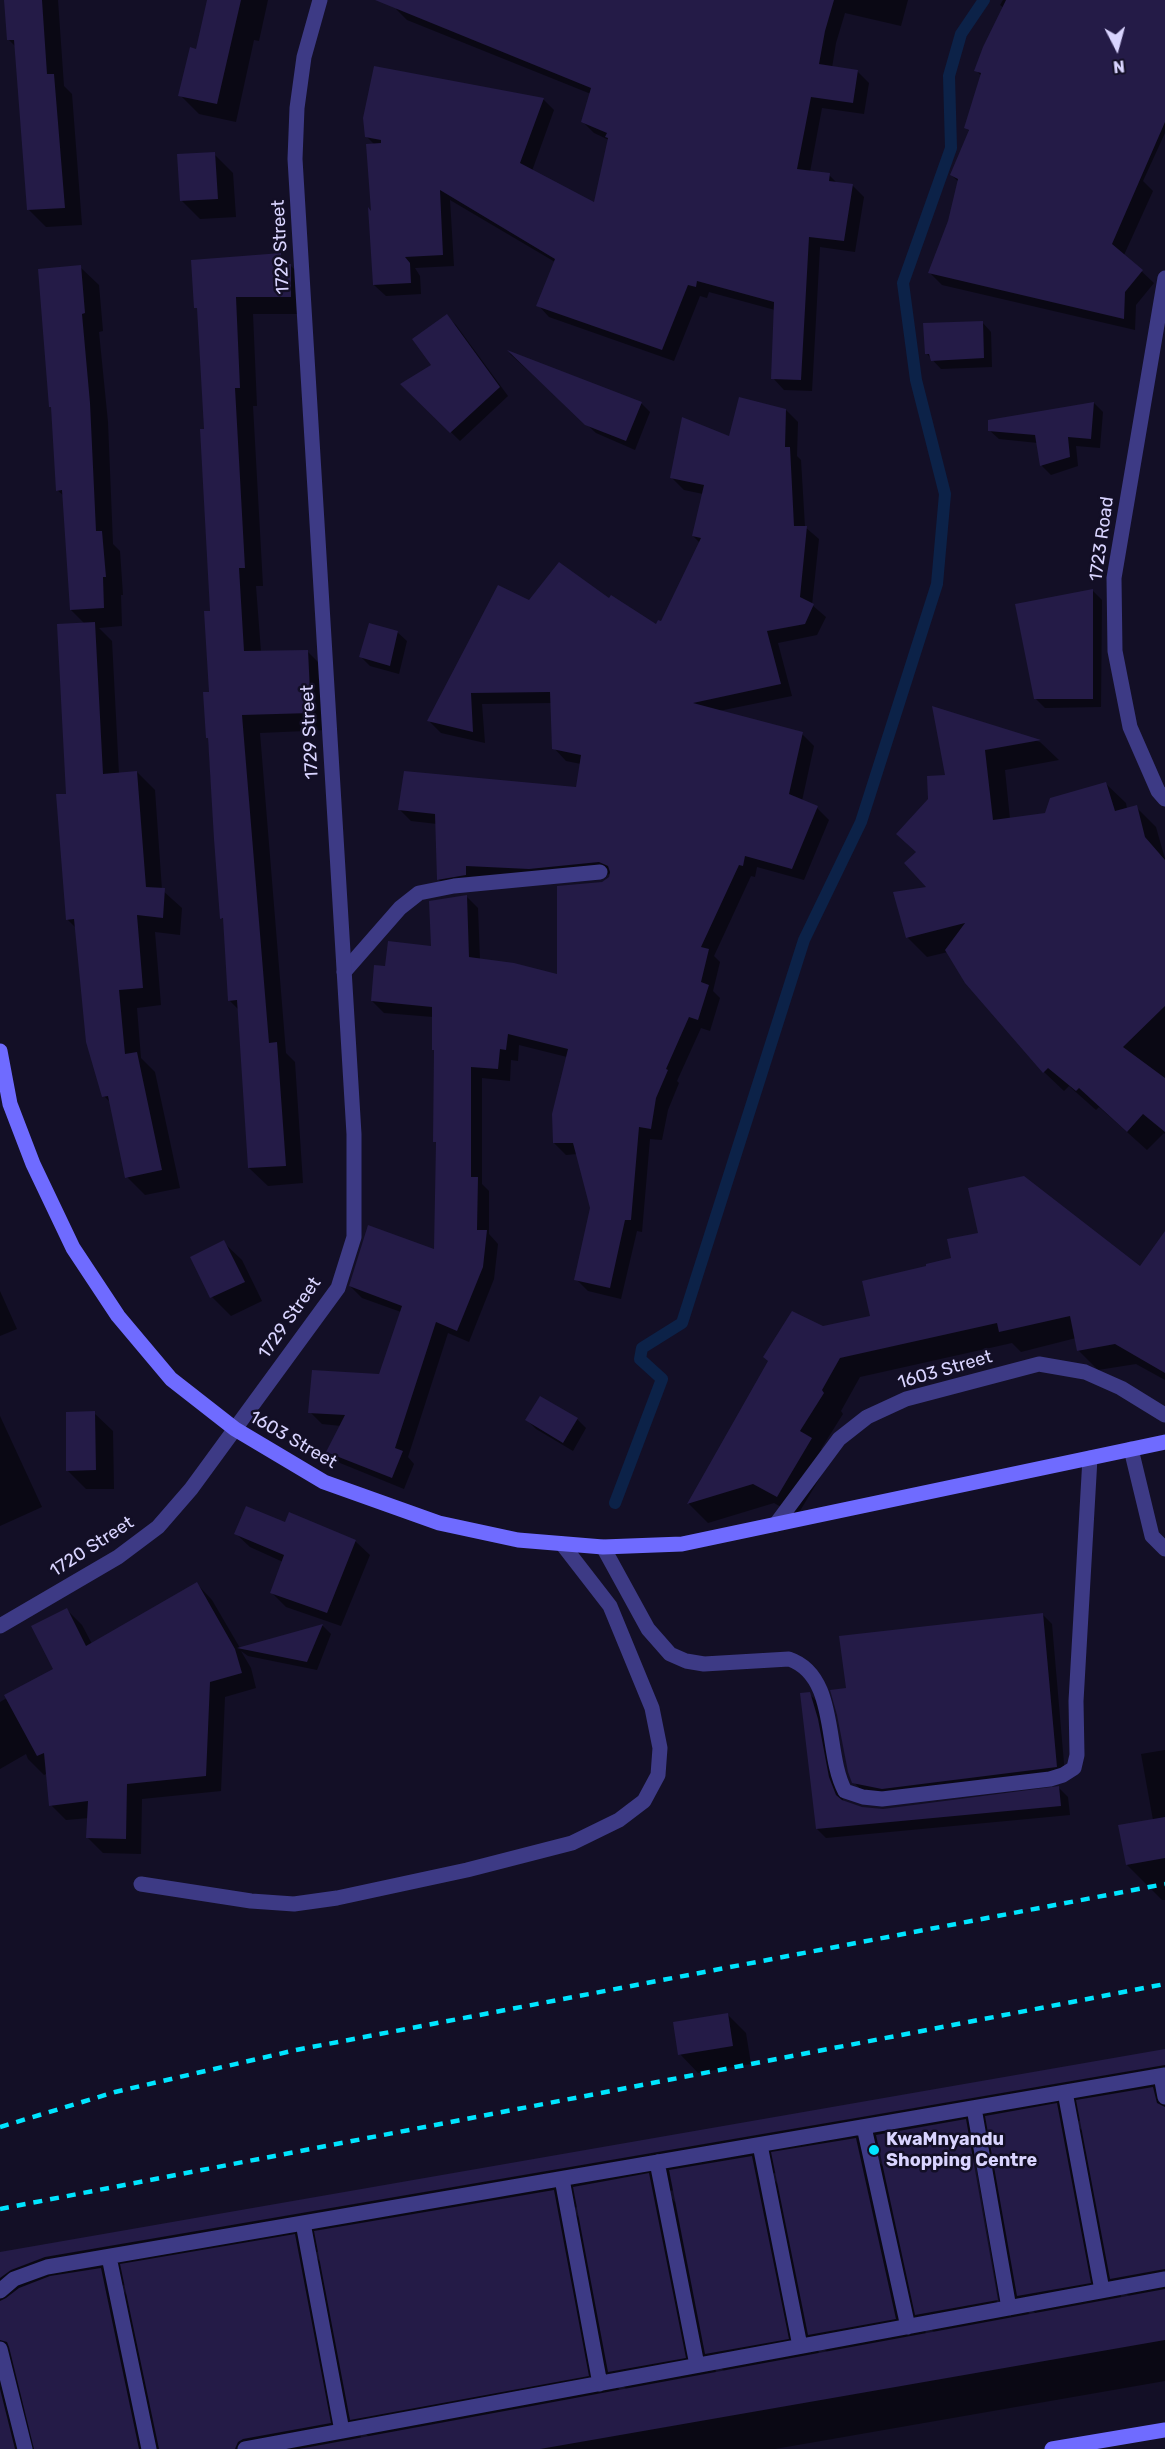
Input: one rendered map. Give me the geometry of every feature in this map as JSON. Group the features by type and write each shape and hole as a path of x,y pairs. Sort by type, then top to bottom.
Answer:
{"street":[{"name":"1729 Street","path":"235,1429 338,1288 354,1237 354,1134 295,159 297,108 304,57 320,0"},
{"name":"1723 Road","path":"1165,278 1114,578 1115,651 1130,727 1158,791 1165,799"},
{"path":"344,972 400,909 419,893 454,886 600,872"},
{"name":"1603 Street","path":"0,1051 10,1104 33,1164 73,1248 118,1316 171,1378 235,1429 324,1482 439,1523 518,1540 562,1544 603,1547 682,1544 1165,1442"},
{"name":"1603 Street","path":"776,1524 839,1439 867,1417 906,1399 1039,1364 1085,1372 1121,1388 1165,1415"},
{"name":"1720 Street","path":"0,1626 118,1557 158,1527 192,1489 235,1429"},
{"path":"1131,1449 1152,1536 1165,1549"},
{"path":"603,1547 648,1629 670,1654 686,1661 704,1664 789,1659 801,1663 814,1678 821,1691 838,1778 845,1791 882,1800 1050,1779 1074,1768 1077,1755 1076,1701 1090,1458"},
{"path":"141,1884 251,1901 294,1904 337,1898 467,1870 572,1843 619,1820 644,1801 658,1775 660,1748 652,1708 610,1606 562,1544"},
{"path":"0,2291 15,2279 47,2268 1065,2092 1163,2076 1165,2097"},
{"path":"1065,2092 1102,2290"},
{"path":"974,2108 1010,2308"},
{"path":"864,2127 908,2327"},
{"path":"760,2145 800,2346"},
{"path":"657,2162 697,2365"},
{"path":"562,2179 600,2384"},
{"path":"303,2223 342,2431"},
{"path":"109,2257 149,2449"},
{"path":"245,2449 1165,2279"},
{"path":"0,2349 1,2366 25,2449"},
{"path":"1052,2449 1165,2430"}],"building":[{"path":"4,0 42,0 47,74 54,74 65,208 27,210 14,40 7,40"},
{"path":"207,0 241,0 217,104 178,96 190,47 196,49"},
{"path":"375,0 834,0 819,64 858,70 853,103 811,97 797,169 830,173 829,181 853,184 844,241 809,237 801,380 771,379 774,302 697,281 696,287 688,285 662,350 536,306 555,259 440,190 443,255 405,257 410,263 411,283 373,285 366,144 381,143 381,140 365,137 363,118 374,66 544,98 520,163 594,202 608,138 605,137 607,133 581,122 591,88"},
{"path":"1006,0 1165,0 1165,122 1112,244 1143,270 1125,292 1124,319 928,273 948,221 958,179 950,175 969,130 964,128 981,73 974,71"},
{"path":"215,152 218,199 180,201 177,154"},
{"path":"281,253 281,264 291,264 291,297 236,297 240,388 235,388 245,568 239,568 244,651 308,650 311,713 242,715 269,1043 277,1042 286,1166 248,1168 237,1000 228,1001 203,692 209,692 204,611 210,611 200,429 204,429 197,308 194,308 191,260"},
{"path":"81,265 96,531 102,531 106,577 103,577 104,608 70,610 62,490 56,491 51,407 49,407 38,269"},
{"path":"447,314 500,387 450,433 400,384 431,365 412,339"},
{"path":"983,321 984,358 931,361 929,354 925,354 923,323"},
{"path":"507,350 642,402 626,441 585,425"},
{"path":"739,397 786,409 785,447 790,447 794,526 807,526 800,597 814,604 805,624 767,631 781,684 693,703 803,732 789,794 818,806 792,869 745,856 743,866 739,865 701,947 709,949 701,982 709,985 698,1020 689,1017 666,1069 668,1070 656,1098 651,1129 639,1127 631,1220 625,1220 610,1288 574,1280 590,1208 573,1143 553,1143 552,1114 568,1049 508,1034 506,1050 500,1049 498,1069 471,1067 471,1177 478,1177 477,1230 487,1230 483,1267 457,1331 436,1322 395,1448 403,1451 392,1478 326,1452 345,1415 308,1413 312,1370 379,1374 402,1306 349,1286 368,1225 434,1249 436,1142 433,1142 432,1007 371,1001 374,965 385,966 388,941 431,946 429,901 467,895 469,957 514,963 557,974 557,886 602,882 609,877 610,872 608,866 599,862 529,869 466,866 466,875 437,880 435,814 398,810 404,771 576,787 581,755 552,749 550,692 471,693 473,732 427,721 498,585 529,600 559,562 609,598 611,595 656,624 658,620 661,621 701,538 692,536 704,485 670,478 682,417 729,436"},
{"path":"1094,402 1091,439 1068,437 1070,457 1040,466 1035,435 988,431 988,420"},
{"path":"1093,589 1093,699 1034,699 1015,604"},
{"path":"95,622 103,774 137,771 146,887 165,888 163,918 137,915 143,988 119,990 125,1054 137,1052 162,1170 125,1178 108,1096 102,1097 86,1042 74,919 66,920 56,794 66,794 57,624"},
{"path":"369,623 398,631 390,666 359,657"},
{"path":"932,706 1041,740 985,750 993,820 1045,813 1050,798 1106,782 1115,811 1137,805 1145,837 1165,860 1165,1006 1123,1047 1165,1078 1165,1132 1143,1114 1127,1132 1079,1088 1076,1091 1048,1068 1043,1073 965,983 945,950 965,923 906,938 893,892 926,887 904,863 916,852 896,834 928,799 927,776 945,775"},
{"path":"1024,1176 1140,1266 1165,1231 1165,1373 1115,1344 1077,1351 1070,1316 999,1332 997,1323 840,1358 822,1390 824,1393 800,1431 812,1438 777,1497 753,1484 687,1504 768,1361 763,1357 792,1311 823,1326 870,1316 862,1281 951,1258 947,1239 978,1233 968,1188"},
{"path":"224,1240 245,1282 210,1298 190,1257"},
{"path":"540,1396 578,1418 563,1443 525,1420"},
{"path":"95,1411 96,1470 66,1471 66,1412"},
{"path":"246,1506 285,1522 289,1512 356,1540 327,1613 270,1593 284,1555 234,1534"},
{"path":"197,1582 235,1649 242,1673 210,1682 206,1776 127,1784 126,1839 86,1838 88,1801 49,1806 44,1753 37,1756 4,1695 53,1669 31,1626 67,1608 86,1646"},
{"path":"1043,1613 1057,1767 882,1789 852,1783 830,1690 846,1688 839,1636"},
{"path":"323,1624 307,1662 237,1648"},
{"path":"810,1692 818,1719 829,1777 836,1795 842,1800 862,1807 883,1809 1059,1786 1061,1806 816,1829 800,1693"},
{"path":"1165,1817 1165,1858 1126,1865 1118,1825"},
{"path":"728,2013 733,2046 678,2055 673,2022"},
{"path":"1165,2049 1165,2065 45,2257 11,2270 0,2278 0,2252"},
{"path":"1153,2087 1157,2103 1165,2107 1165,2269 1110,2279 1076,2100"},
{"path":"1057,2103 1091,2283 1017,2296 985,2116"},
{"path":"966,2119 998,2300 915,2315 876,2135"},
{"path":"856,2138 896,2319 808,2335 771,2152"},
{"path":"752,2156 789,2339 705,2354 669,2170"},
{"path":"649,2173 686,2358 608,2372 573,2187"},
{"path":"554,2190 589,2376 350,2420 314,2231"},
{"path":"295,2234 331,2423 243,2439 238,2442 235,2449 159,2449 120,2264"},
{"path":"101,2268 139,2449 34,2449 9,2347 7,2342 0,2340 0,2301 19,2288 50,2276"},
{"path":"1165,2289 1165,2340 540,2449 299,2449"},
{"path":"0,2389 15,2449 0,2449"}],"waterway":[{"path":"615,1503 662,1379 640,1359 642,1348 682,1323 804,940 861,822 937,584 945,494 916,380 903,283 951,148 949,76 961,34 984,0"}],"railway":[{"path":"0,2127 115,2092 296,2050 1165,1884"},
{"path":"0,2209 1165,1984"}],"place":[{"name":"KwaMnyandu Shopping Centre","path":"874,2150"}]}
